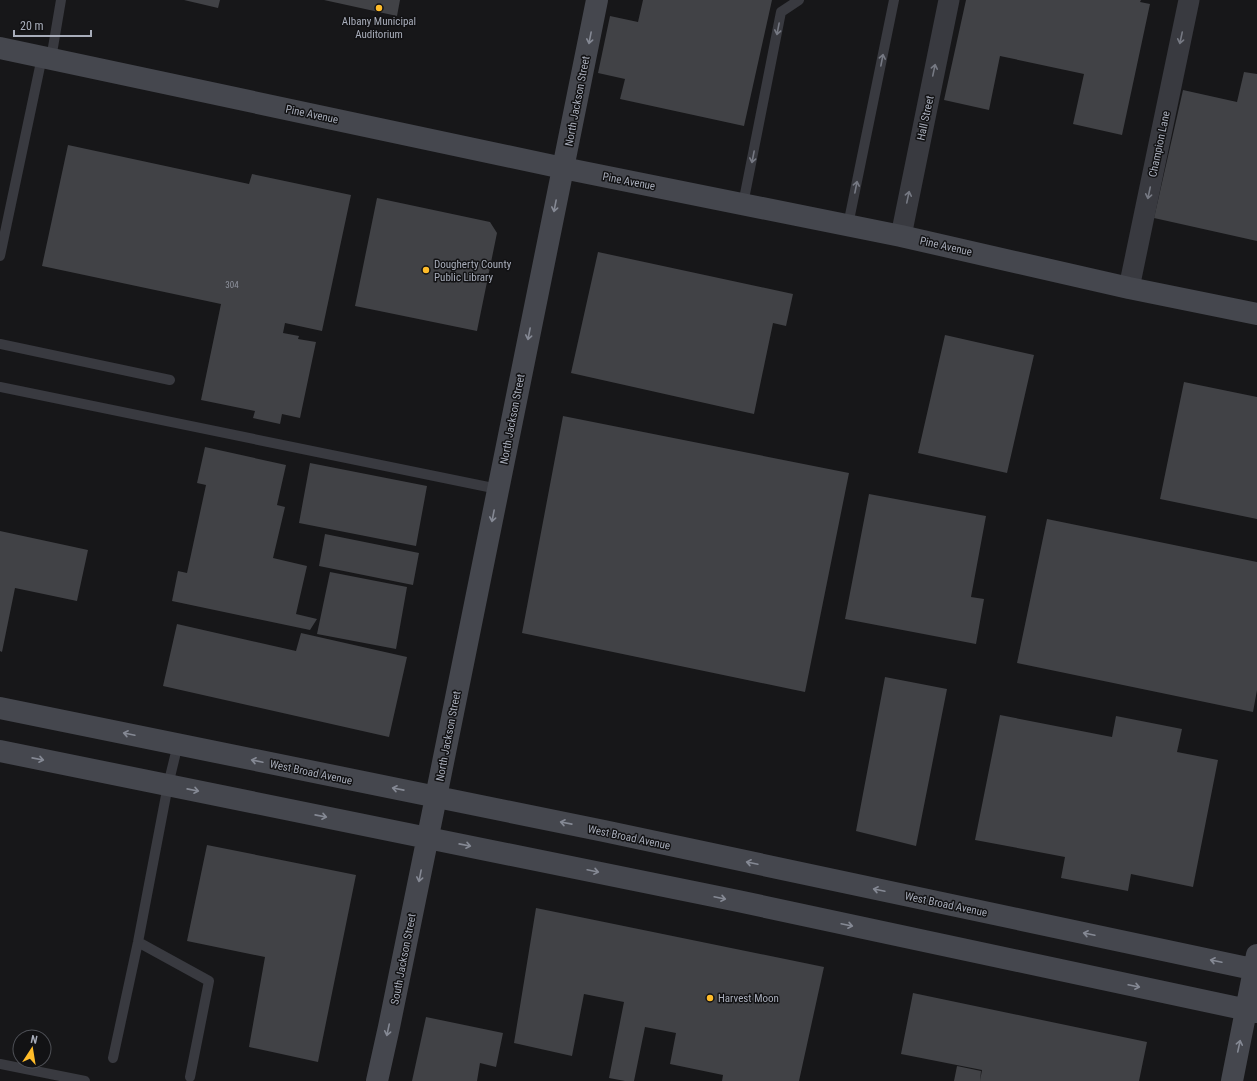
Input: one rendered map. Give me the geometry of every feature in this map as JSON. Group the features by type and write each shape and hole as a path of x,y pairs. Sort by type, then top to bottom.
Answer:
{"main road":[{"name":"North Jackson Street","path":"427,837 597,0"},
{"name":"Pine Avenue","path":"0,48 563,168 900,236 1129,288 1257,314"},
{"name":"West Broad Avenue","path":"0,708 1256,964"},
{"path":"0,751 427,837 1252,1011"},
{"name":"South Jackson Street","path":"377,1081 427,837"},
{"path":"1232,1081 1252,1011 1256,964"}],"street":[{"name":"Hall Street","path":"900,236 949,0"},
{"name":"Champion Lane","path":"1129,288 1189,0"}],"lane":[{"path":"0,256 61,0"},
{"path":"743,204 781,12 799,0"},
{"path":"848,225 894,0"},
{"path":"0,344 170,380"},
{"path":"0,387 498,489"},
{"path":"113,1058 138,942 168,785 178,744"},
{"path":"138,942 208,981 190,1077"},
{"path":"0,1064 85,1081"}],"building":[{"path":"184,0 220,0 218,8"},
{"name":"Albany Municipal Auditorium","path":"324,0 400,0 397,16"},
{"path":"643,0 772,0 744,126 620,99 625,79 598,73 610,16 638,22"},
{"path":"966,0 1141,0 1140,2 1150,4 1122,135 1073,124 1084,74 1000,56 989,110 944,100"},
{"path":"1244,72 1257,74 1257,241 1154,218 1183,90 1237,102"},
{"path":"68,145 249,184 252,174 351,195 322,331 285,323 283,333 299,336 298,339 316,342 300,418 282,414 280,424 253,418 255,411 201,400 221,304 42,266"},
{"name":"Dougherty County Public Library","path":"377,198 490,222 497,233 477,331 355,306"},
{"path":"598,252 793,294 786,326 773,323 754,414 571,373"},
{"path":"945,335 1034,355 1007,473 918,453"},
{"path":"1184,382 1257,397 1257,519 1160,499"},
{"path":"563,416 849,473 805,692 522,633"},
{"path":"205,447 286,465 277,505 285,507 273,558 307,566 296,614 317,619 310,630 172,601 178,571 187,573 206,485 197,483"},
{"path":"310,463 427,486 416,546 299,523"},
{"path":"869,494 986,516 971,597 984,599 976,644 845,619"},
{"path":"1047,519 1257,562 1257,690 1253,712 1017,663"},
{"path":"0,531 88,550 77,601 15,588 2,652 0,651"},
{"path":"325,534 419,553 413,585 319,566"},
{"path":"330,572 407,587 396,649 317,634"},
{"path":"177,624 296,651 301,633 407,657 389,737 163,686"},
{"path":"885,677 947,689 916,846 856,831"},
{"path":"1000,715 1112,737 1116,716 1182,729 1177,752 1218,760 1193,887 1131,874 1128,891 1061,878 1065,857 975,840"},
{"path":"207,845 356,875 318,1062 249,1047 265,957 187,941"},
{"name":"Harvest Moon","path":"536,908 824,967 799,1081 722,1081 723,1075 670,1064 676,1033 645,1027 634,1081 609,1078 624,1002 584,994 572,1056 514,1043"},
{"path":"913,993 1147,1042 1139,1081 980,1081 982,1070 901,1054"},
{"path":"426,1017 503,1033 496,1067 480,1063 477,1081 412,1081"},
{"path":"957,1066 981,1071 980,1081 954,1081"}],"place":[{"name":"Albany Municipal Auditorium","path":"379,8"},
{"name":"Dougherty County Public Library","path":"426,270"},
{"name":"Harvest Moon","path":"710,998"}]}
